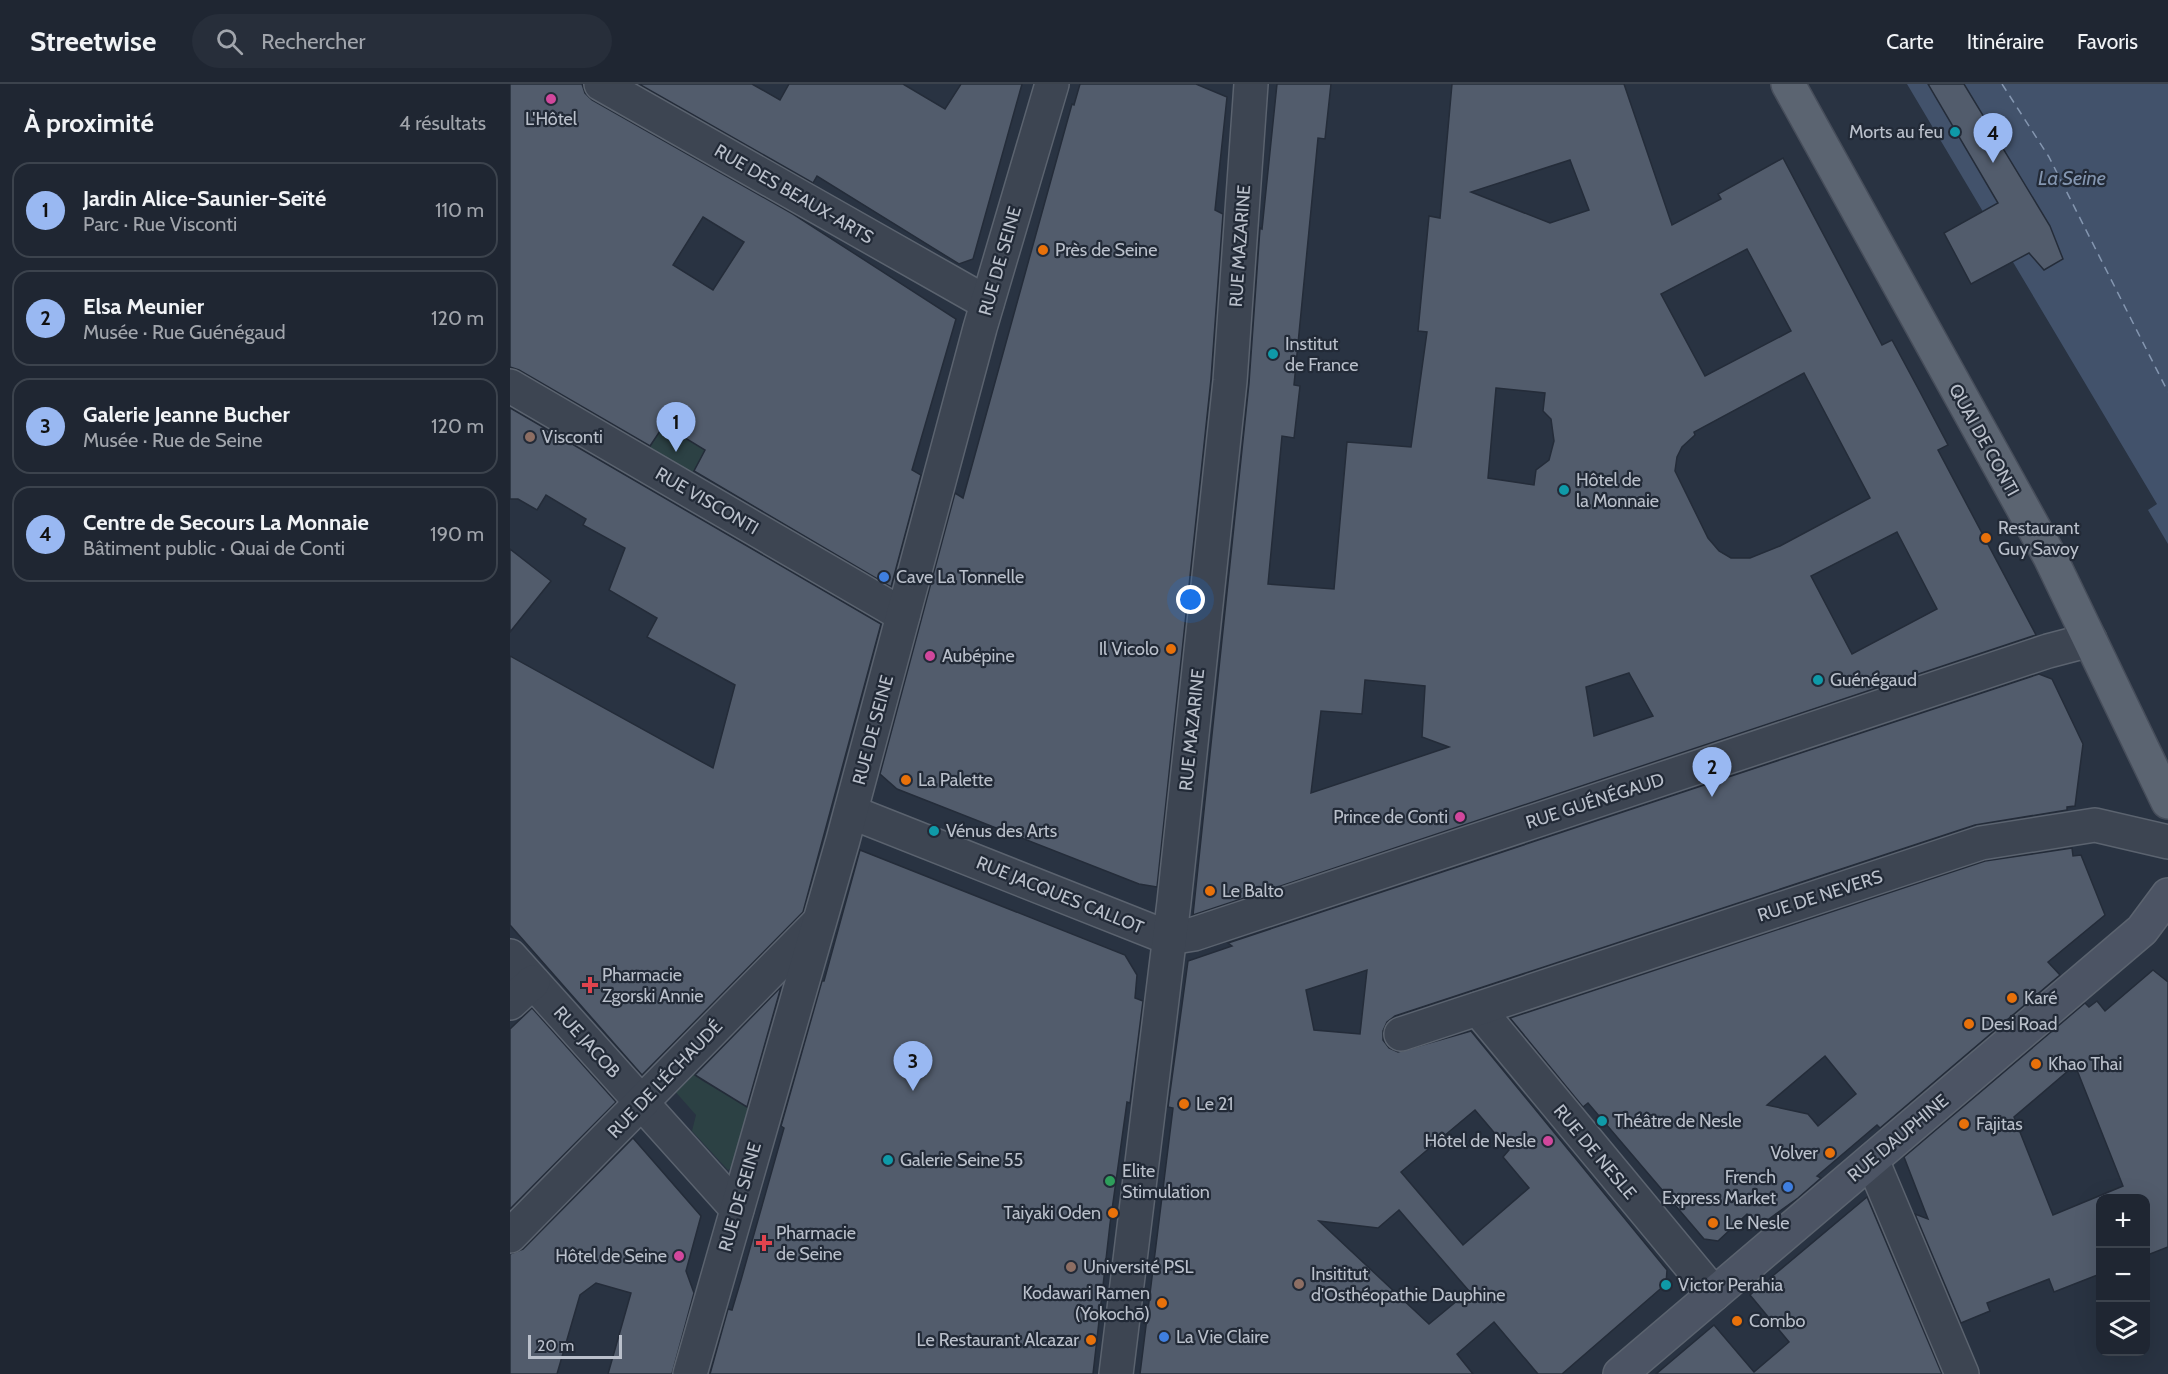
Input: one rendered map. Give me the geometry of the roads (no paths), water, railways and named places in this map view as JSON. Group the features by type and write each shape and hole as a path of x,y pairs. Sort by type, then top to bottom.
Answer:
{"main road":[{"name":"QUAI DE CONTI","path":"1788,84 2050,557 2168,802"}],"street":[{"name":"RUE DES BEAUX-ARTS","path":"601,84 987,303"},
{"name":"RUE DE SEINE","path":"690,1374 851,812 987,303 1052,84"},
{"name":"RUE MAZARINE","path":"1116,1374 1138,1209 1230,381 1251,84"},
{"name":"RUE VISCONTI","path":"510,386 903,615"},
{"name":"RUE GUÉNÉGAUD","path":"1169,938 1194,934 2048,651 2090,640"},
{"name":"RUE JACQUES CALLOT","path":"851,812 1169,938"},
{"name":"RUE DE NEVERS","path":"1401,1034 1981,843 2095,825 2168,842"},
{"name":"RUE DAUPHINE","path":"1620,1374 2142,930 2168,895"},
{"name":"RUE DE L'ÉCHAUDÉ","path":"510,1236 819,922"},
{"name":"RUE JACOB","path":"510,956 522,992 642,1103 737,1209"},
{"name":"RUE DE NESLE","path":"1478,1009 1713,1294"},
{"path":"1872,1160 1962,1374"}],"water":[{"name":"La Seine","path":"1907,84 2168,84 2168,544 2148,510 2157,504"}],"place":[{"name":"L'Hôtel","path":"551,99"},
{"name":"Morts au feu","path":"1955,132"},
{"name":"Centre de Secours La Monnaie","path":"1993,163"},
{"name":"Près de Seine","path":"1043,250"},
{"name":"Institut de France","path":"1273,354"},
{"name":"Visconti","path":"530,437"},
{"name":"Jardin Alice-Saunier-Seïté","path":"676,452"},
{"name":"Hôtel de la Monnaie","path":"1564,490"},
{"name":"Restaurant Guy Savoy","path":"1986,538"},
{"name":"Cave La Tonnelle","path":"884,577"},
{"name":"Il Vicolo","path":"1171,649"},
{"name":"Aubépine","path":"930,656"},
{"name":"Guénégaud","path":"1818,680"},
{"name":"La Palette","path":"906,780"},
{"name":"Elsa Meunier","path":"1712,797"},
{"name":"Prince de Conti","path":"1460,817"},
{"name":"Vénus des Arts","path":"934,831"},
{"name":"Le Balto","path":"1210,891"},
{"name":"Pharmacie Zgorski Annie","path":"590,985"},
{"name":"Karé","path":"2012,998"},
{"name":"Desi Road","path":"1969,1024"},
{"name":"Khao Thai","path":"2036,1064"},
{"name":"Galerie Jeanne Bucher","path":"913,1091"},
{"name":"Le 21","path":"1184,1104"},
{"name":"Théâtre de Nesle","path":"1602,1121"},
{"name":"Fajitas","path":"1964,1124"},
{"name":"Hôtel de Nesle","path":"1548,1141"},
{"name":"Volver","path":"1830,1153"},
{"name":"Galerie Seine 55","path":"888,1160"},
{"name":"Elite Stimulation","path":"1110,1181"},
{"name":"French Express Market","path":"1788,1187"},
{"name":"Taiyaki Oden","path":"1113,1213"},
{"name":"Le Nesle","path":"1713,1223"},
{"name":"Pharmacie de Seine","path":"764,1243"},
{"name":"Hôtel de Seine","path":"679,1256"},
{"name":"Université PSL","path":"1071,1267"},
{"name":"Insititut d'Osthéopathie Dauphine","path":"1299,1284"},
{"name":"Victor Perahia","path":"1666,1285"},
{"name":"Kodawari Ramen (Yokochō)","path":"1162,1303"},
{"name":"Combo","path":"1737,1321"},
{"name":"La Vie Claire","path":"1164,1337"},
{"name":"Le Restaurant Alcazar","path":"1091,1340"}]}
